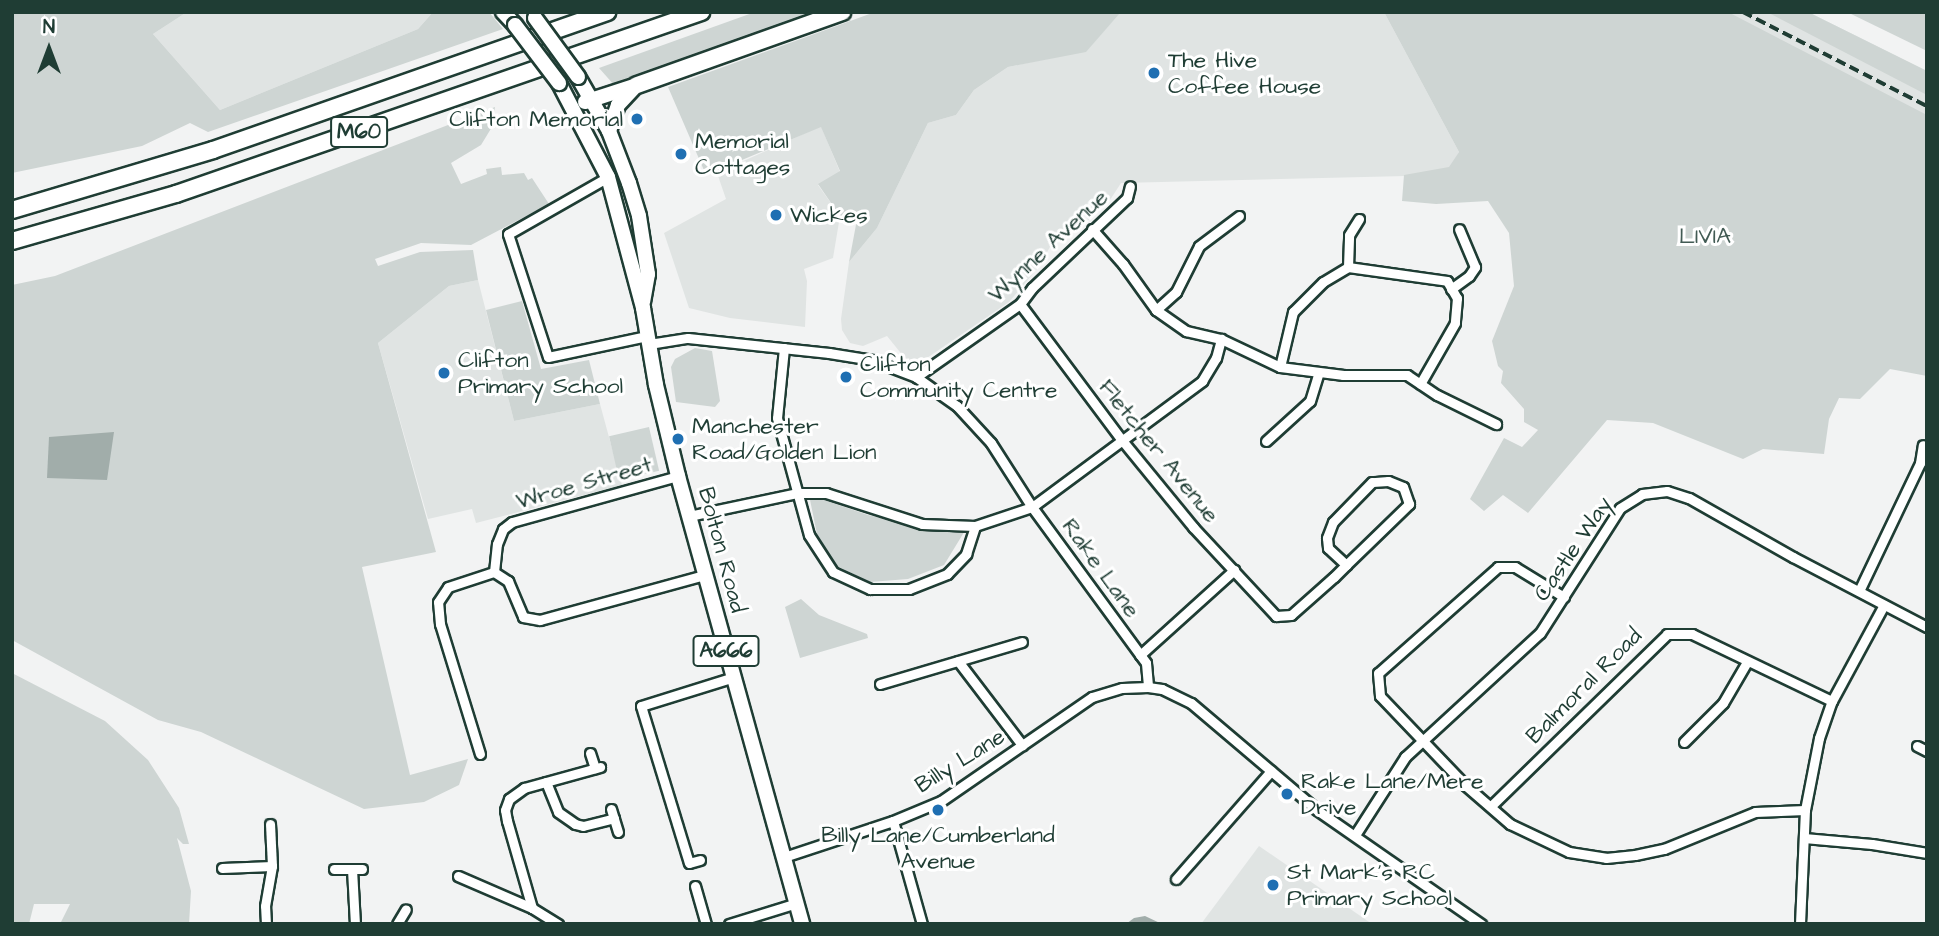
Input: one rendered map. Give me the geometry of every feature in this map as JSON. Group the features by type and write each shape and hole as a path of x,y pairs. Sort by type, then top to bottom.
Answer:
{"highway":[{"name":"M60","path":"12,210 214,150 608,12"},
{"name":"M60","path":"12,241 176,194 701,12"},
{"path":"637,85 842,12"}],"main road":[{"name":"A666","path":"503,12 563,89"},
{"name":"Bolton Road","path":"532,15 593,100 609,131 629,183 644,243 648,274 643,308"},
{"path":"563,89 575,100 593,100 637,85"},
{"path":"609,131 618,106 637,85"},
{"name":"Bolton Road","path":"563,89 608,177 643,308 678,476 802,924"}],"street":[{"name":"Rake Lane","path":"608,177 508,233 548,357 648,340 688,338 872,360 916,377 957,406 991,443 1032,507 1146,663 1149,687"},
{"name":"Wynne Avenue","path":"916,377 1020,304 1092,229 1127,198 1130,186"},
{"path":"1156,310 1176,292 1199,246 1239,216"},
{"path":"1348,267 1349,235 1359,219"},
{"path":"1092,229 1123,264 1156,310 1186,331 1221,339 1280,367 1343,376 1407,376 1496,424"},
{"path":"1451,289 1469,276 1475,267 1459,229"},
{"path":"1280,367 1293,312 1323,282 1348,267 1447,281 1457,298 1455,323 1420,384"},
{"name":"Fletcher Avenue","path":"1020,304 1121,439 1193,527 1276,616 1292,615 1346,565"},
{"path":"689,516 797,493 826,493 871,510 922,524 975,526 1032,507 1202,381 1216,358 1221,339"},
{"path":"784,348 777,418 809,535 833,572 870,589 909,589 947,574 966,554 975,526"},
{"path":"1266,441 1310,401 1319,372"},
{"path":"1859,591 1920,463 1923,445"},
{"name":"Wroe Street","path":"494,572 497,544 503,529 512,522 678,476"},
{"path":"1388,481 1403,487 1409,504 1346,565 1328,548 1327,538 1333,522 1372,482 1388,481"},
{"name":"Castle Way","path":"1355,835 1405,757 1540,633 1619,508 1642,494 1659,491 1689,498 1927,627"},
{"path":"1564,597 1515,567 1498,567 1378,673 1380,696 1423,742 1510,824 1538,840 1569,852 1605,858 1664,849 1755,812 1805,810"},
{"path":"1140,655 1234,570"},
{"path":"480,754 440,624 438,602 448,587 494,572 508,581 523,617 531,620 595,607 705,575"},
{"path":"1800,924 1805,810 1819,738 1832,701 1884,605"},
{"name":"Balmoral Road","path":"1491,806 1661,637 1679,632 1692,634 1832,701"},
{"path":"880,684 1022,642"},
{"path":"958,661 1021,745"},
{"path":"1684,742 1723,703 1747,662"},
{"path":"700,860 689,863 641,706 734,677"},
{"path":"1149,687 1162,689 1191,703 1271,771 1355,835 1481,924"},
{"name":"Billy Lane","path":"784,857 893,821 960,790 1092,697 1122,688 1149,687"},
{"path":"1917,746 1927,751"},
{"path":"532,908 505,810 515,793 597,767 590,753"},
{"path":"1176,879 1271,771"},
{"path":"545,782 558,812 569,821 583,826 612,813 618,832"},
{"path":"893,821 922,924"},
{"path":"266,924 272,866 270,824"},
{"path":"1804,838 1872,844 1927,853"},
{"path":"222,868 272,866"},
{"path":"334,869 362,869"},
{"path":"352,869 355,924"},
{"path":"458,876 532,908 558,924"},
{"path":"695,886 706,924"},
{"path":"729,924 797,903"},
{"path":"397,924 406,909"}],"shaded area":[{"path":"187,12 433,12 418,29 220,110 153,34"},
{"path":"1121,12 1384,12 1459,152 1448,175 1121,183 1110,200 1077,231 1053,242 1037,269 1009,302 921,362 908,362 887,336 863,346 850,343 842,330 841,319 849,262 877,228 928,123 956,115 974,90 1008,67 1086,51"},
{"path":"1699,12 1808,12 1927,71 1927,134"},
{"path":"821,126 840,172 818,185 840,216 833,258 804,269 807,281 805,327 730,318 689,308 664,233 726,199 717,173"},
{"name":"Clifton Primary School","path":"478,280 514,421 600,404 622,485 476,523 472,509 428,519 378,343 449,286"},
{"path":"114,432 107,480 47,478 49,437"},
{"name":"St Mark's RC Primary School","path":"1259,846 1372,924 1201,924"},
{"path":"1145,916 1162,924 1126,924 1134,918"}],"green space":[{"path":"12,12 187,12 153,34 220,110 418,29 433,12 489,12 503,29 208,132 190,123 142,146 12,173"},
{"path":"755,12 819,12 615,86 599,68"},
{"path":"875,12 1121,12 1086,52 1008,67 974,90 956,115 928,123 877,228 849,262 858,214 840,216 818,184 840,171 821,127 706,175 668,87"},
{"name":"LIVIA","path":"1384,12 1728,12 1927,115 1927,376 1890,369 1860,399 1839,398 1829,419 1824,454 1763,449 1743,459 1653,423 1607,420 1528,513 1503,495 1484,511 1470,499 1504,438 1522,447 1538,430 1524,422 1524,409 1501,383 1503,371 1498,366 1492,341 1514,286 1509,233 1488,201 1436,204 1402,201 1404,175 1449,167 1459,152"},
{"path":"1767,12 1808,12 1927,71 1927,95"},
{"path":"1847,12 1927,12 1927,51"},
{"path":"495,107 492,127 481,145 451,163 461,184 487,174 486,169 501,167 502,175 524,173 528,180 532,178 549,204 471,245 421,243 375,259 378,266 420,252 473,250 478,280 449,286 378,343 436,552 362,567 410,775 468,759 459,785 424,802 364,809 201,732 158,720 12,640 12,285 55,276"},
{"path":"522,301 541,369 589,360 600,404 514,421 486,310"},
{"path":"695,348 712,351 720,401 715,407 676,402 671,367 675,359"},
{"path":"649,427 659,471 619,480 609,436"},
{"path":"809,495 868,515 921,527 966,529 944,565 908,579 870,582 837,566 817,534"},
{"path":"801,599 819,615 867,634 868,638 800,658 785,607"},
{"path":"12,673 105,721 148,760 179,808 189,844 183,844 177,838 191,891 189,924 60,924 70,904 34,904 29,924 12,924"}],"railway":[{"path":"1743,12 1927,106"}],"place":[{"name":"The Hive Coffee House","path":"1154,73"},
{"name":"Clifton Memorial","path":"637,119"},
{"name":"Memorial Cottages","path":"681,154"},
{"name":"Wickes","path":"776,215"},
{"name":"Clifton Primary School","path":"444,373"},
{"name":"Clifton Community Centre","path":"846,377"},
{"name":"Manchester Road/Golden Lion","path":"678,439"},
{"name":"Rake Lane/Mere Drive","path":"1287,794"},
{"name":"Billy Lane/Cumberland Avenue","path":"938,810"},
{"name":"St Mark's RC Primary School","path":"1273,885"}]}
